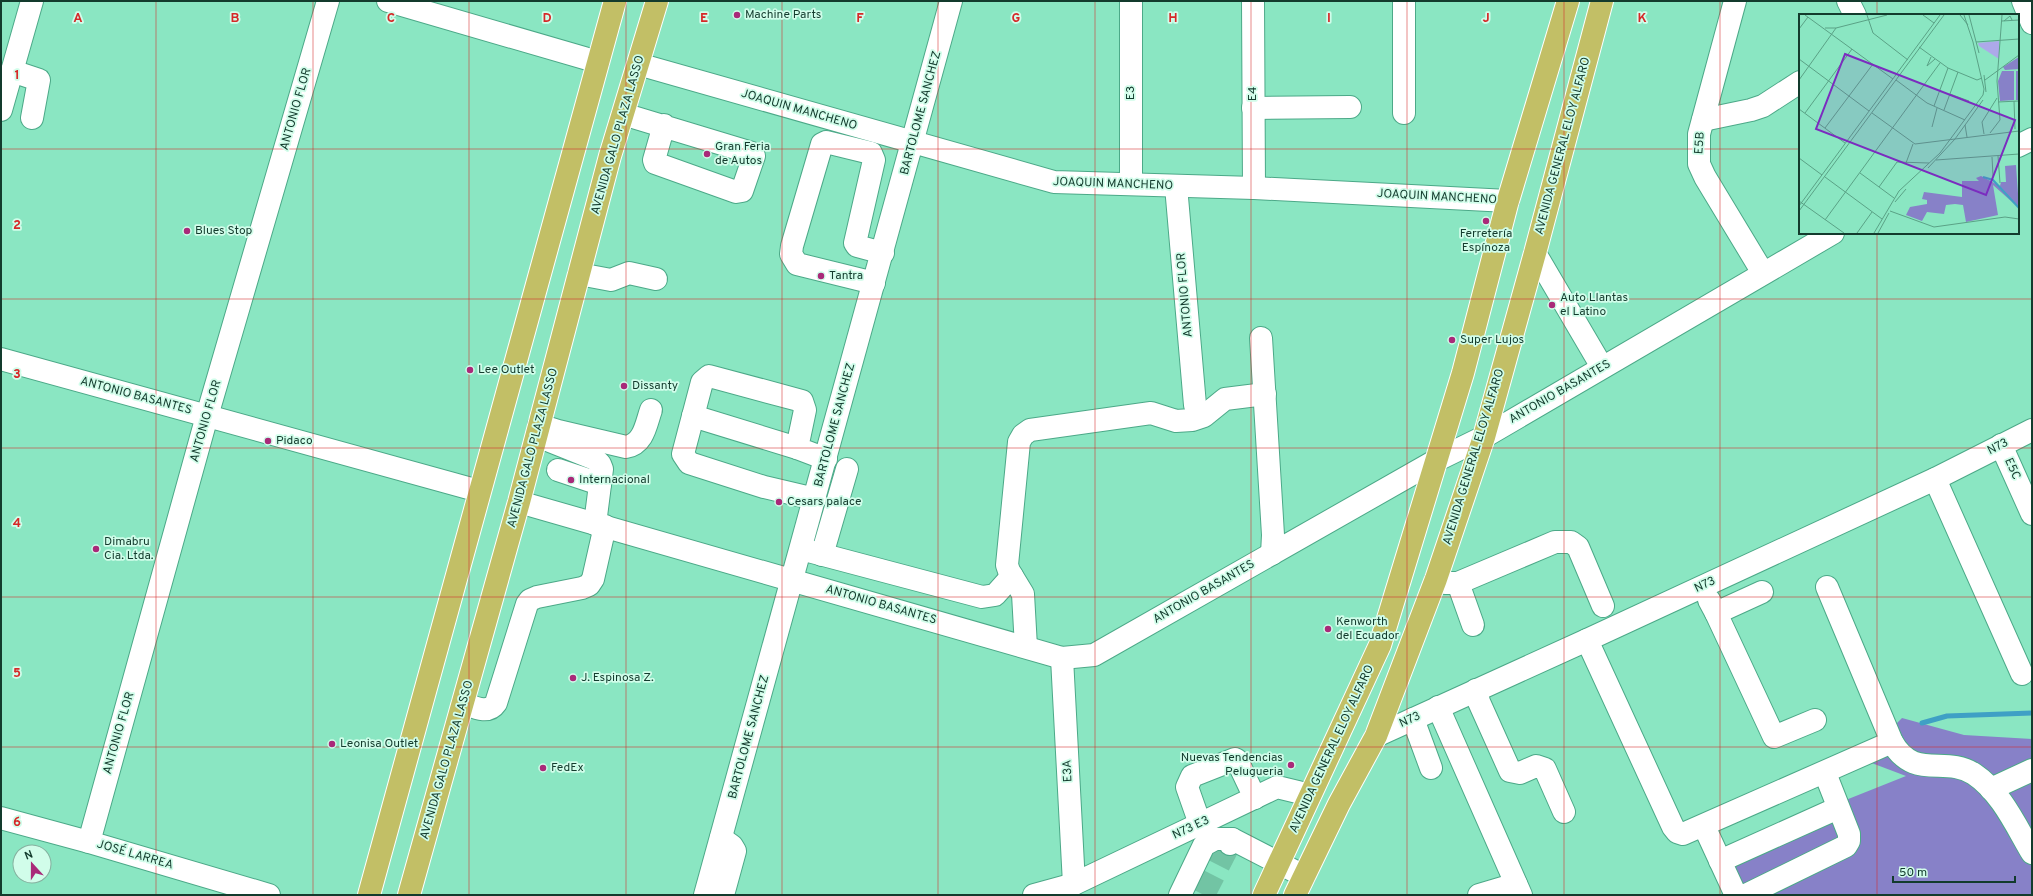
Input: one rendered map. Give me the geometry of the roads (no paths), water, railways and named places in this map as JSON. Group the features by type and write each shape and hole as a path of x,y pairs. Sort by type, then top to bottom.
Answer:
{"main road":[{"path":"369,895 615,1"},
{"name":"AVENIDA GALO PLAZA LASSO","path":"409,895 519,502 623,114 657,1"},
{"name":"AVENIDA GENERAL ELOY ALFARO","path":"1264,895 1280,864 1310,795 1380,645 1463,373 1508,201 1568,1"},
{"name":"AVENIDA GENERAL ELOY ALFARO","path":"1300,886 1339,804 1376,736 1436,580 1484,437 1602,1"}],"street":[{"path":"1,110 32,1"},
{"name":"ANTONIO FLOR","path":"89,842 207,416 328,1"},
{"path":"388,1 598,62"},
{"name":"BARTOLOME SANCHEZ","path":"705,895 883,253 951,1"},
{"name":"E3","path":"1131,1 1131,184"},
{"name":"E4","path":"1253,1 1254,188"},
{"path":"1404,1 1404,113"},
{"name":"E5B","path":"1735,1 1699,134 1699,164 1704,177 1763,273"},
{"path":"1848,1 1854,14"},
{"path":"2023,1 2032,23"},
{"name":"JOAQUIN MANCHENO","path":"638,64 1054,182 1254,188 1508,201"},
{"path":"12,71 39,80 32,118"},
{"path":"1703,120 1763,106 1799,83"},
{"path":"1254,108 1350,107"},
{"path":"623,114 664,125"},
{"path":"2019,146 2032,139"},
{"path":"874,283 797,264 791,254 795,234 822,144 826,142 871,153 873,156 874,160 855,243 857,246 883,253"},
{"name":"ANTONIO FLOR","path":"1176,186 1195,404"},
{"name":"ANTONIO BASANTES","path":"519,502 1062,658 1094,655 1435,461 1484,437 1829,234"},
{"path":"1535,253 1602,368"},
{"path":"579,274 611,280 629,273 656,279"},
{"path":"1260,338 1265,394 1272,554"},
{"name":"ANTONIO BASANTES","path":"1,359 479,491"},
{"path":"797,448 805,410 802,401 709,376 702,382 683,454 689,463 764,487 815,499"},
{"path":"1026,647 1023,594 1007,565 1019,442 1023,435 1030,430 1151,413 1176,421 1192,420 1204,416 1225,399 1265,394"},
{"path":"538,430 558,431 626,447 633,446 642,437 651,410"},
{"path":"693,416 797,448 826,459"},
{"path":"463,703 488,710 492,709 496,703 527,604 530,600 537,597 582,588 589,585 593,579 600,525 600,484 602,469 600,464 595,459 538,430"},
{"name":"N73","path":"1376,736 1934,479 2032,430"},
{"name":"E5C","path":"2001,445 2032,514"},
{"path":"822,555 846,468"},
{"path":"558,470 600,484"},
{"path":"1934,479 2022,674"},
{"path":"1436,580 1445,583 1458,583 1554,542 1571,542 1578,547 1603,606"},
{"path":"801,549 982,597 995,595 1012,576"},
{"path":"1458,583 1473,625"},
{"path":"1703,586 1774,737 1815,720"},
{"path":"1827,587 1892,742 1899,754 1913,763 1962,768 1974,774 1991,789 2032,853"},
{"path":"1716,613 1762,592"},
{"path":"1587,640 1673,827 1677,832 1682,834 1704,826 1825,773 1892,742"},
{"name":"E3A","path":"1062,658 1074,884"},
{"path":"1476,690 1479,702 1510,771 1520,773 1536,766 1545,768 1564,812"},
{"path":"1438,707 1519,889 1479,895"},
{"path":"1413,719 1431,768"},
{"path":"1200,824 1187,787 1192,776 1235,759 1237,760 1255,798"},
{"path":"1991,789 2032,770"},
{"path":"1746,895 1846,846 1849,841 1850,834 1838,808 1825,773"},
{"name":"N73 E3","path":"1034,895 1074,884 1277,787 1310,795"},
{"path":"1720,861 1838,808"},
{"name":"JOSÉ LARREA","path":"1,818 89,842 269,895"},
{"path":"1704,826 1734,891 1738,895"},
{"path":"721,838 732,846 735,851 722,895"},
{"path":"1180,895 1204,845 1214,839 1231,842 1280,864 1300,886"}],"waterway":[{"path":"1922,723 1947,716 2032,713"}],"tunnel":[{"path":"1204,895 1230,844"}],"place":[{"name":"Machine Parts","path":"737,15"},
{"name":"Gran Feria de Autos","path":"707,154"},
{"name":"Ferretería Espínoza","path":"1486,221"},
{"name":"Blues Stop","path":"187,231"},
{"name":"Tantra","path":"821,276"},
{"name":"Auto Llantas el Latino","path":"1552,305"},
{"name":"Super Lujos","path":"1452,340"},
{"name":"Lee Outlet","path":"470,370"},
{"name":"Dissanty","path":"624,386"},
{"name":"Pidaco","path":"268,441"},
{"name":"Internacional","path":"571,480"},
{"name":"Cesars palace","path":"779,502"},
{"name":"Dimabru Cia. Ltda.","path":"96,549"},
{"name":"Kenworth del Ecuador","path":"1328,629"},
{"name":"J. Espinosa Z.","path":"573,678"},
{"name":"Leonisa Outlet","path":"332,744"},
{"name":"Nuevas Tendencias Pelugueria","path":"1291,765"},
{"name":"FedEx","path":"543,768"}]}
